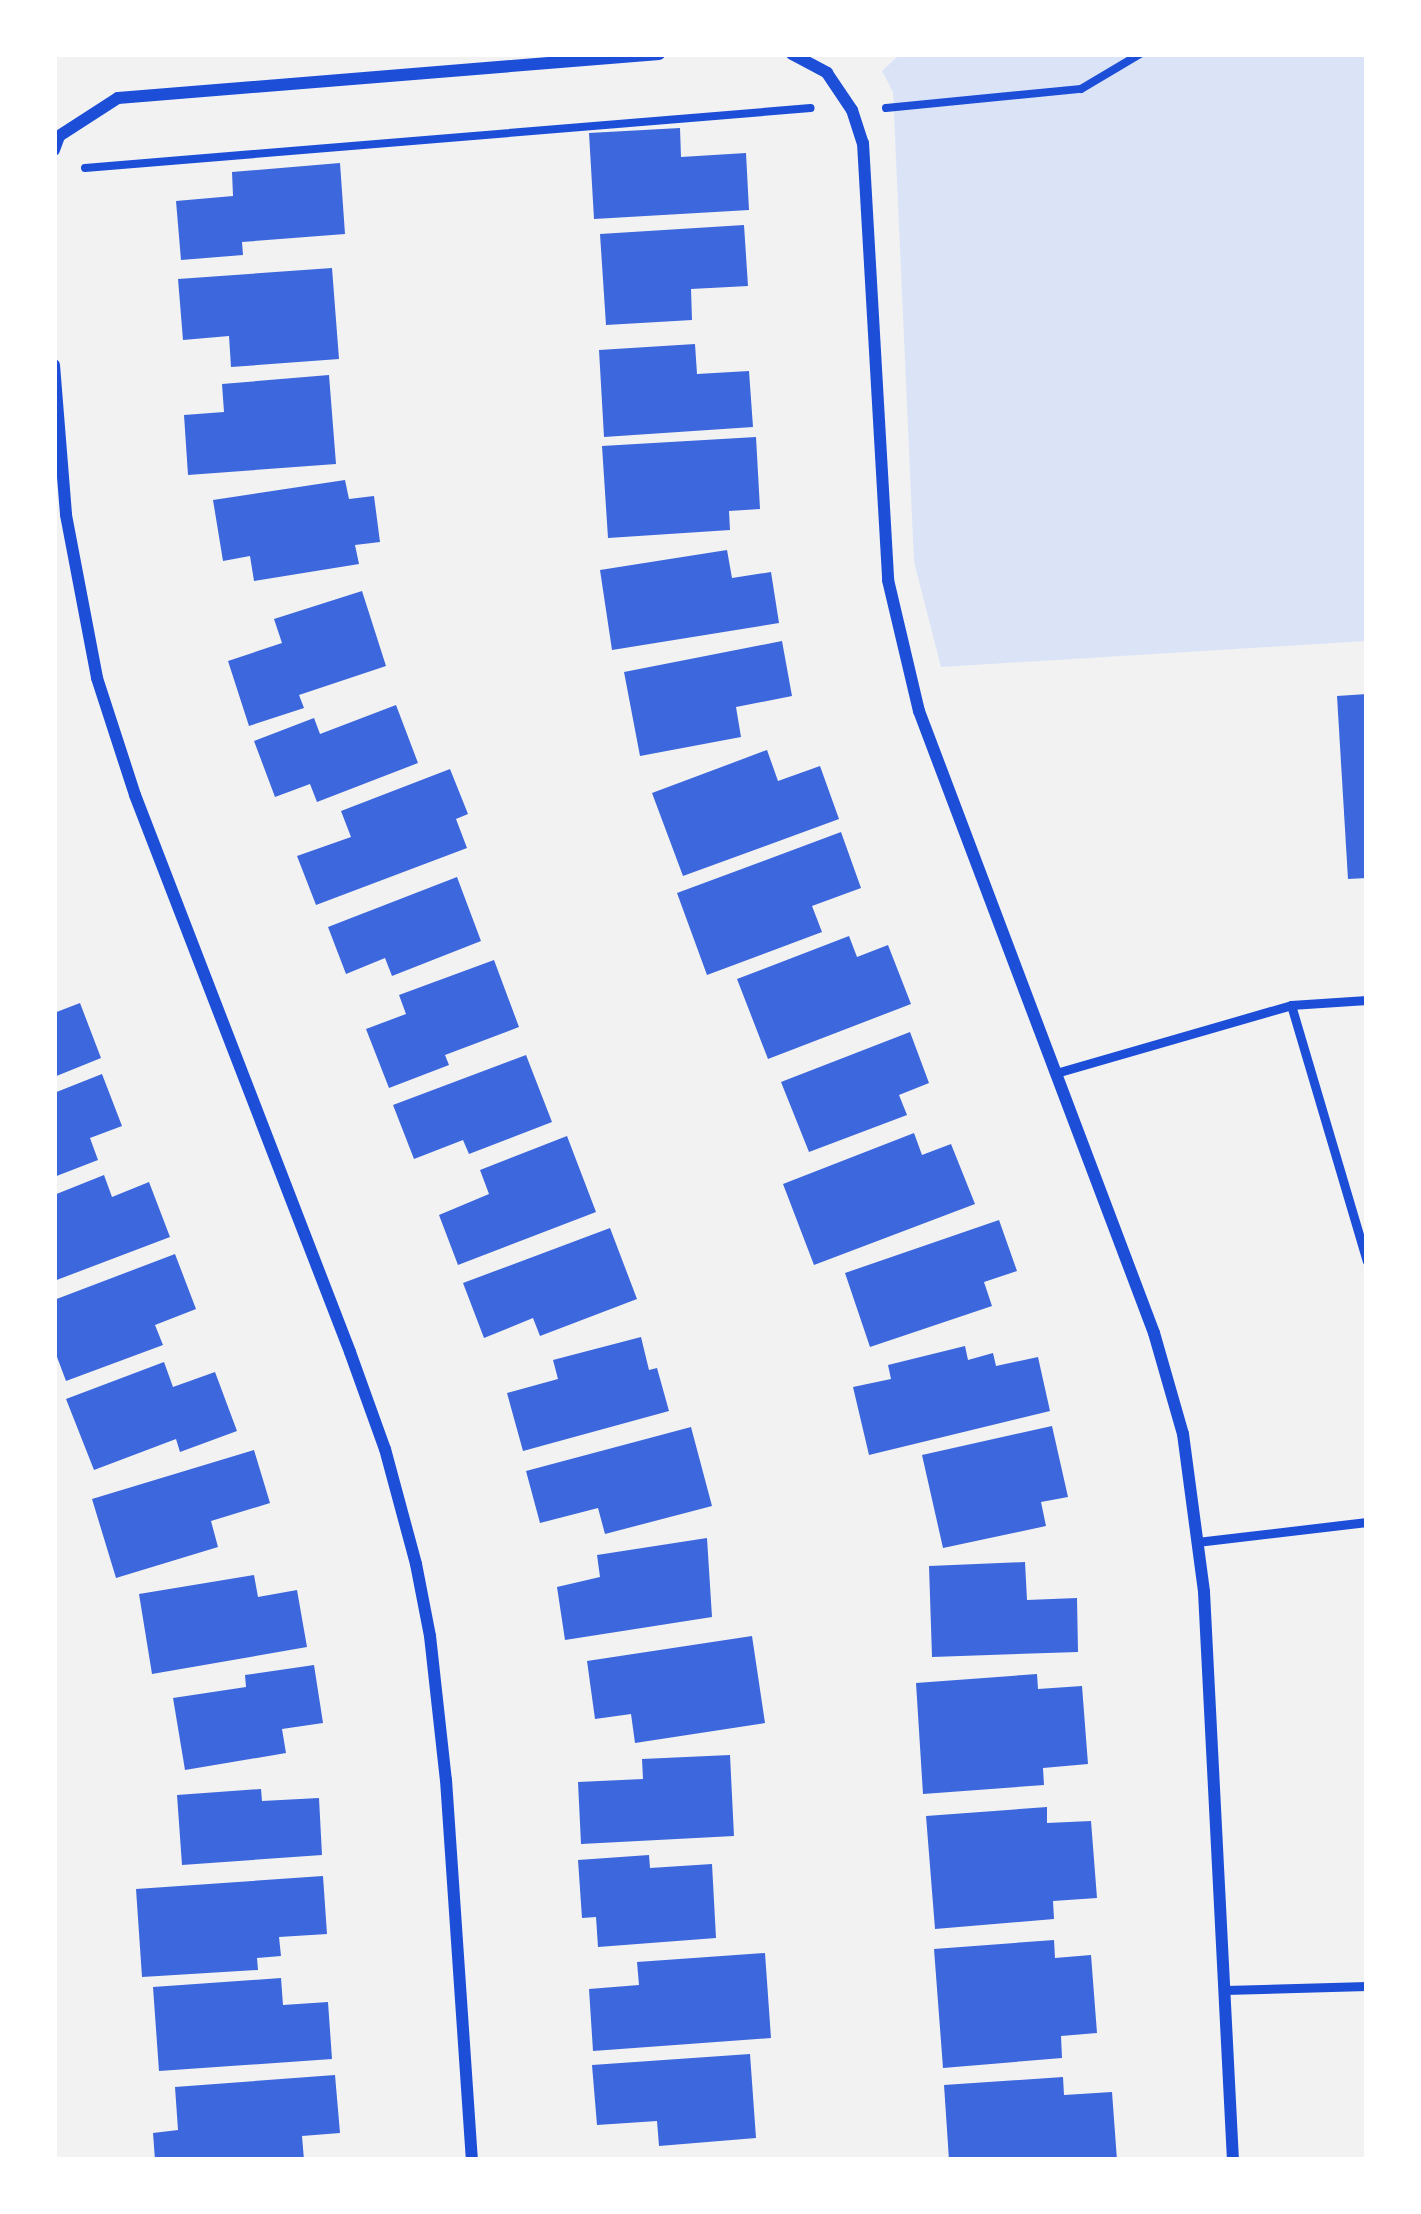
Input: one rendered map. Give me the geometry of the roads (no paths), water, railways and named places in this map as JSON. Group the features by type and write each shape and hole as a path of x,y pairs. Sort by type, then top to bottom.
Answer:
{"street":[{"path":"54,150 58,136 118,98 659,54"},
{"path":"792,54 827,73 852,110 863,143 888,580 919,711 1154,1333 1183,1433 1197,1542 1234,2160"},
{"path":"54,365 66,515 97,678 135,795 385,1449 416,1564 430,1636 446,1780 472,2160"}],"lane":[{"path":"1056,1073 1291,1005 1367,1000"},
{"path":"1291,1005 1367,1261"},
{"path":"1197,1542 1367,1522"},
{"path":"1225,1990 1367,1986"}]}
